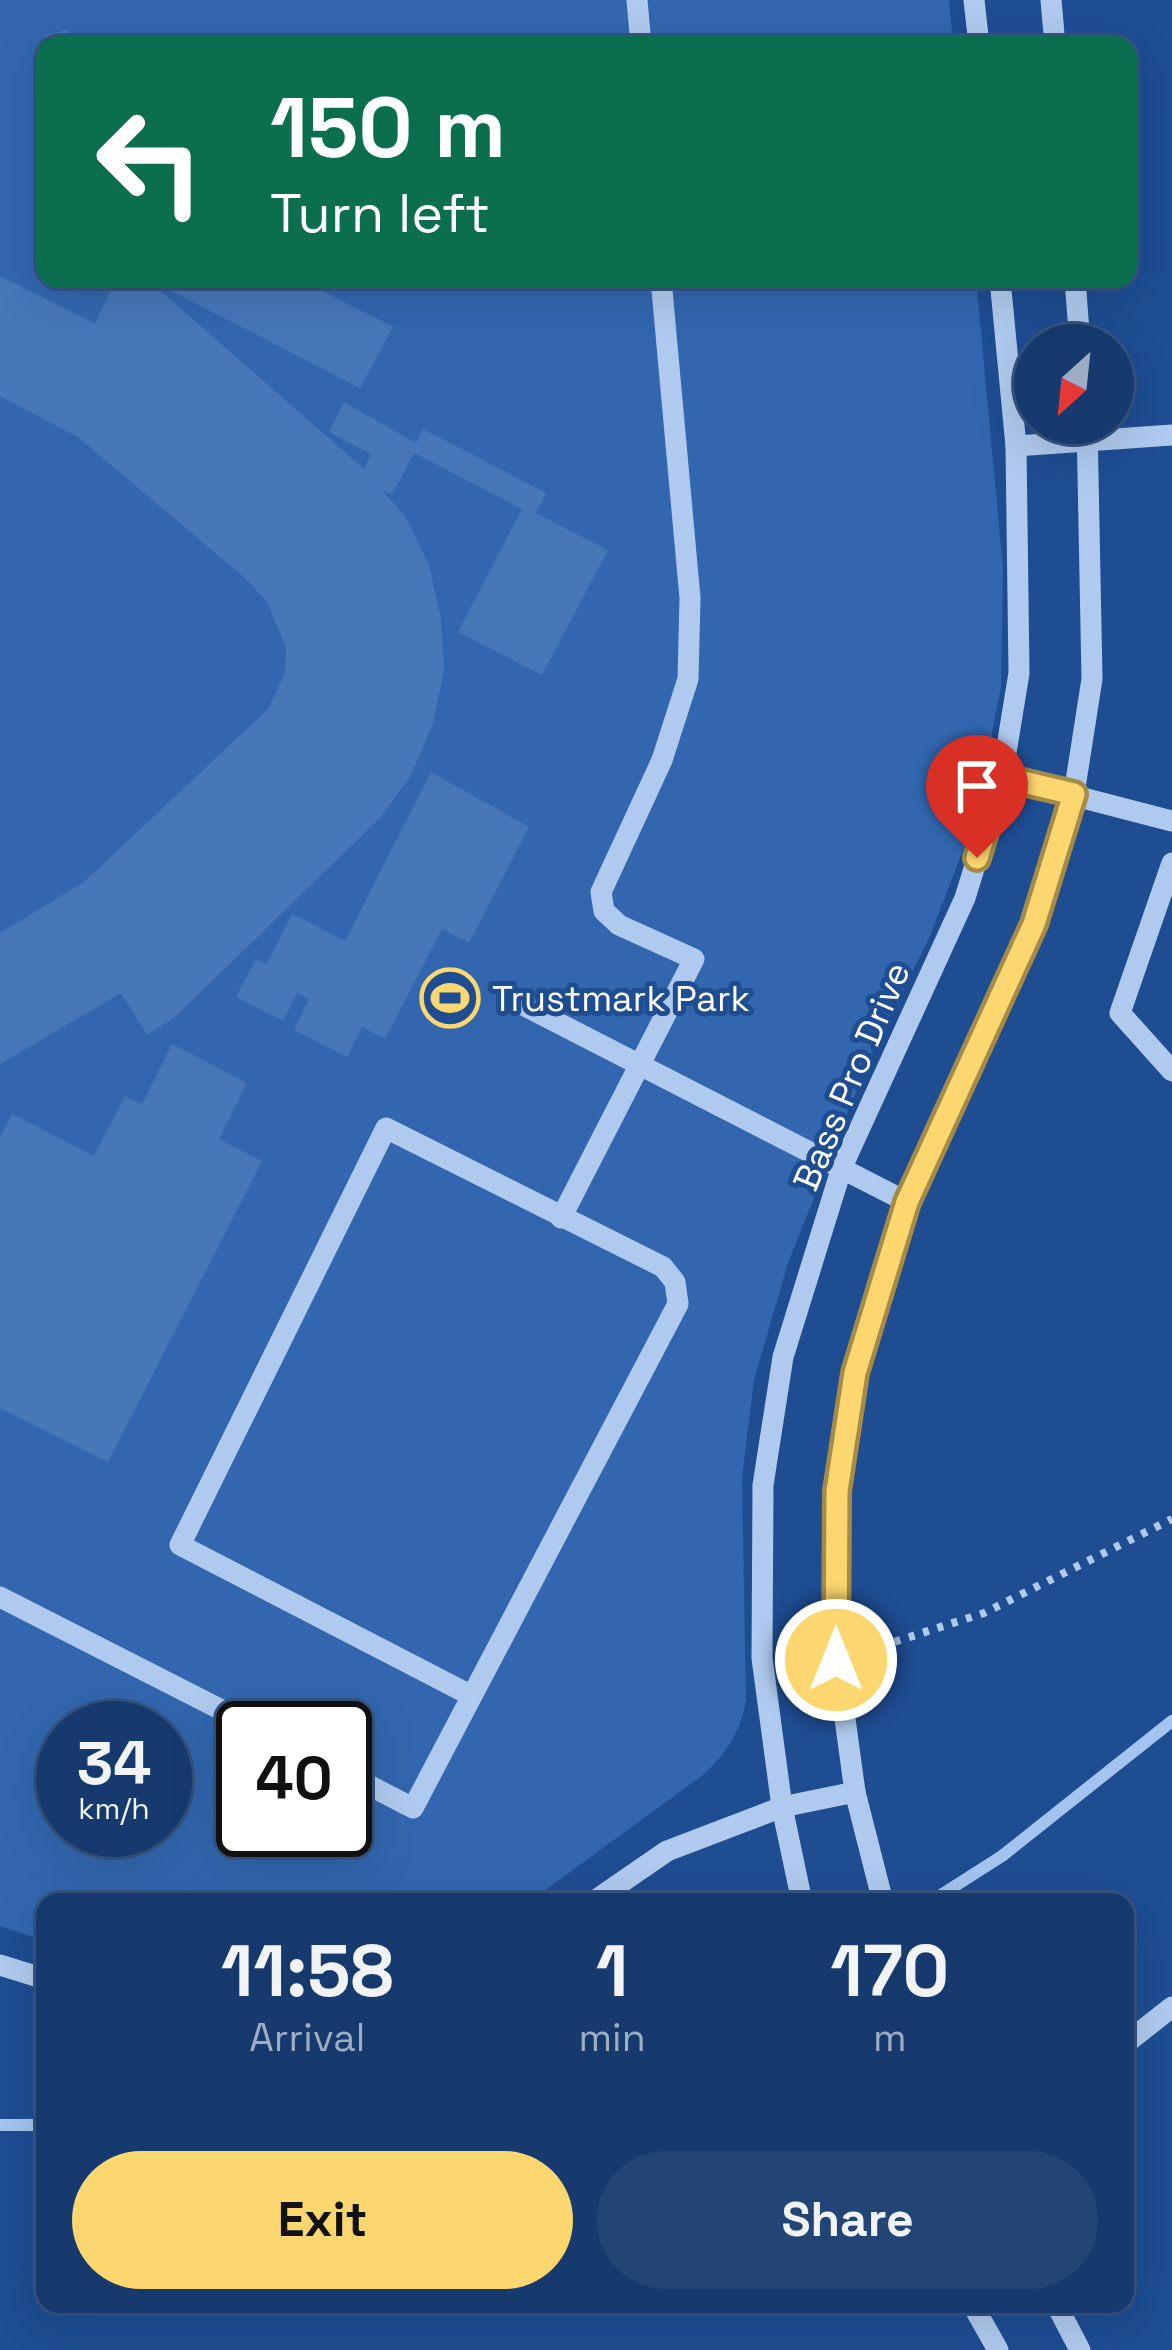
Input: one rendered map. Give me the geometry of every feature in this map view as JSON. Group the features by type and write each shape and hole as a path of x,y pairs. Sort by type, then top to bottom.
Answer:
{"street":[{"path":"637,0 640,36"},
{"path":"974,0 978,36"},
{"path":"1051,0 1053,36"},
{"path":"561,1218 694,959 619,925 604,911 602,892 662,760 688,679 689,598 663,288"},
{"name":"Bass Pro Drive","path":"800,1893 782,1807 762,1658 764,1484 783,1357 842,1168 965,898 1002,777 1019,673 1016,446 1001,288"},
{"path":"1076,288 1078,324"},
{"path":"1134,434 1172,434"},
{"path":"1016,446 1027,444"},
{"path":"881,1893 855,1792 836,1660 840,1467 855,1373 907,1202 1034,924 1074,794 1092,679 1088,444"},
{"path":"1002,777 1172,821"},
{"path":"1172,863 1120,1013 1172,1071"},
{"path":"525,1006 907,1202"},
{"path":"372,1787 413,1808 472,1696 678,1304 675,1282 663,1267 386,1128 180,1545 472,1696"},
{"path":"0,1598 216,1707"},
{"path":"606,1893 667,1851 782,1807 855,1792"},
{"path":"0,1965 36,1976"},
{"path":"1134,2037 1172,2008"},
{"path":"977,2313 998,2350"},
{"path":"1061,2313 1080,2350"}],"path":[{"path":"836,1660 984,1613 1172,1519"}],"shaded area":[{"name":"Trustmark Park","path":"0,0 949,0 952,36 36,36 36,288 977,288 1003,568 1001,686 976,816 930,936 869,1059 788,1263 754,1380 742,1478 746,1701 736,1733 719,1759 541,1893 36,1893 36,1938 0,1926"}],"building":[{"path":"0,276 95,323 112,288 157,288 364,469 371,454 329,432 344,402 416,443 423,429 546,493 536,513 608,550 542,675 458,632 522,509 414,453 392,495 382,490 405,516 429,565 441,619 444,670 433,723 411,775 381,817 175,1017 147,1035 121,993 0,1064 0,933 84,882 268,709 285,673 286,647 267,602 246,579 78,437 0,396"},
{"path":"166,288 316,288 393,327 360,388"},
{"path":"431,772 529,827 469,943 442,929 385,1039 362,1027 347,1057 294,1030 309,999 297,993 283,1021 236,997 256,959 266,965 292,914 345,941"},
{"path":"172,1044 247,1083 219,1139 262,1161 108,1462 0,1408 0,1137 12,1114 94,1156 125,1096 142,1104"}],"waterway":[{"path":"944,1893 1002,1856 1172,1721"},
{"path":"0,2125 36,2125"}],"place":[{"name":"Trustmark Park","path":"450,998"}],"route":[{"path":"836,1660 837,1491 855,1373 907,1202 1034,924 1074,794 1002,777 977,858"}]}
